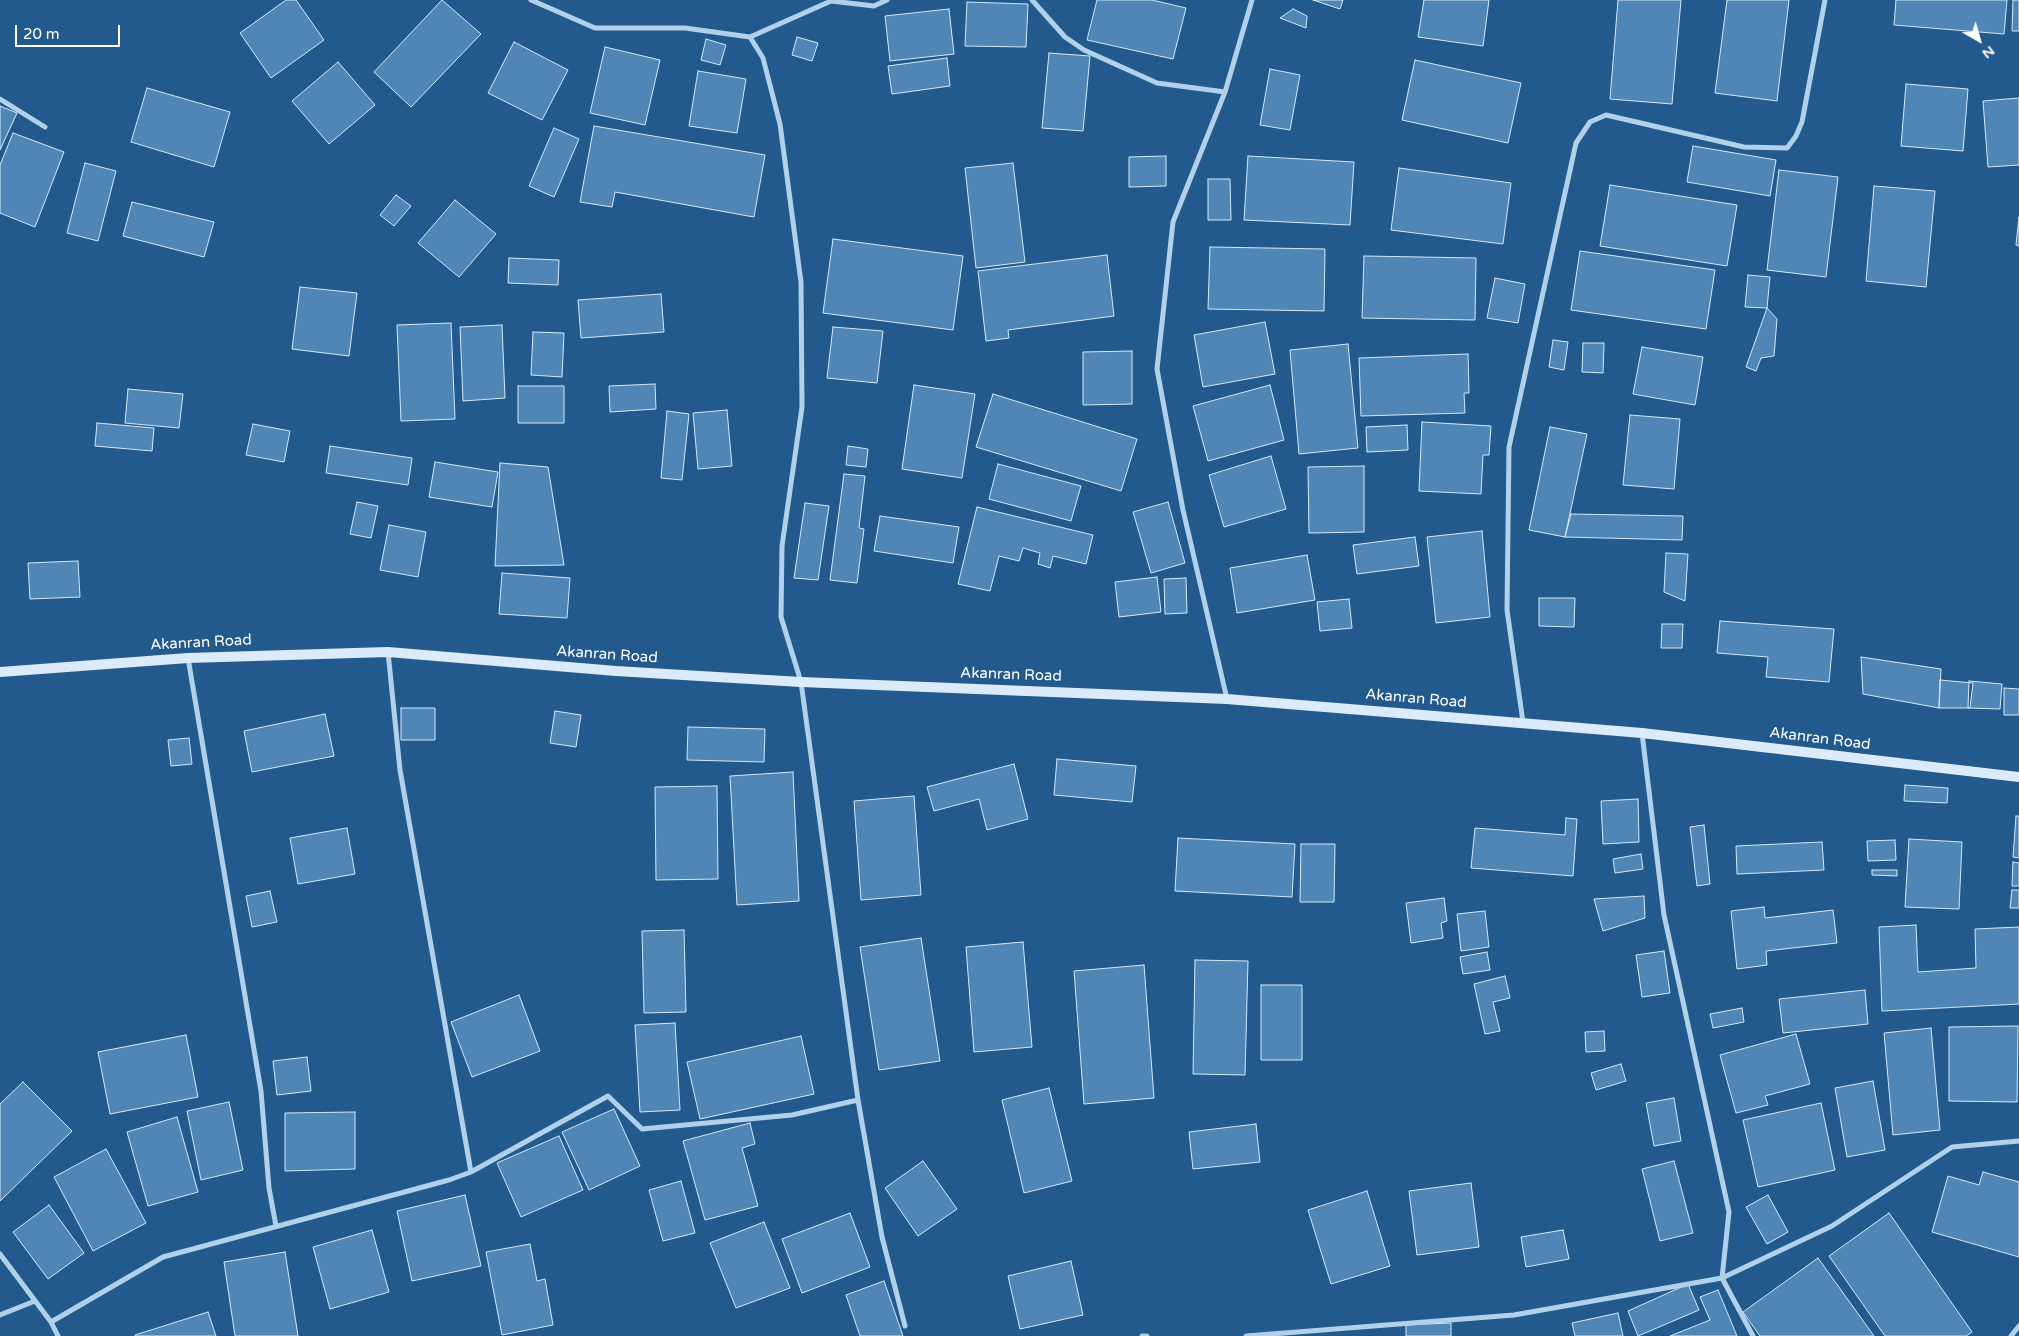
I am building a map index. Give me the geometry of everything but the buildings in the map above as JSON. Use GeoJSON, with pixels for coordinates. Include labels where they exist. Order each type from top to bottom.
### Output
{"type":"FeatureCollection","features":[{"type":"Feature","properties":{"kind":"main road","name":"Akanran Road"},"geometry":{"type":"LineString","coordinates":[[0,672],[188,658],[388,652],[616,672],[801,682],[1227,699],[1642,732],[2019,778]]}},
{"type":"Feature","properties":{"kind":"street"},"geometry":{"type":"LineString","coordinates":[[531,0],[595,28],[685,28],[750,37],[831,1],[874,6],[886,0]]}},
{"type":"Feature","properties":{"kind":"street"},"geometry":{"type":"LineString","coordinates":[[1032,0],[1065,37],[1084,50],[1156,84],[1225,92]]}},
{"type":"Feature","properties":{"kind":"street"},"geometry":{"type":"LineString","coordinates":[[1227,699],[1183,510],[1157,369],[1173,222],[1225,92],[1252,0]]}},
{"type":"Feature","properties":{"kind":"street"},"geometry":{"type":"LineString","coordinates":[[1524,722],[1507,610],[1509,447],[1576,143],[1590,122],[1606,115],[1744,147],[1787,148],[1796,136],[1802,122],[1825,0]]}},
{"type":"Feature","properties":{"kind":"street"},"geometry":{"type":"LineString","coordinates":[[750,37],[764,58],[780,124],[802,282],[802,407],[782,546],[781,617],[801,682],[858,1100],[882,1237],[905,1326]]}},
{"type":"Feature","properties":{"kind":"street"},"geometry":{"type":"LineString","coordinates":[[0,99],[46,128]]}},
{"type":"Feature","properties":{"kind":"street"},"geometry":{"type":"LineString","coordinates":[[388,652],[400,770],[471,1172]]}},
{"type":"Feature","properties":{"kind":"street"},"geometry":{"type":"LineString","coordinates":[[188,658],[261,1091],[269,1188],[276,1226]]}},
{"type":"Feature","properties":{"kind":"street"},"geometry":{"type":"LineString","coordinates":[[1642,732],[1664,915],[1729,1212],[1722,1278],[1753,1336]]}},
{"type":"Feature","properties":{"kind":"street"},"geometry":{"type":"LineString","coordinates":[[51,1322],[162,1257],[449,1180],[471,1172],[608,1096],[642,1129],[792,1114],[858,1100]]}},
{"type":"Feature","properties":{"kind":"street"},"geometry":{"type":"LineString","coordinates":[[1246,1336],[1514,1315],[1722,1278],[1832,1226],[1952,1147],[2019,1141]]}},
{"type":"Feature","properties":{"kind":"street"},"geometry":{"type":"LineString","coordinates":[[0,1254],[51,1322],[58,1336]]}},
{"type":"Feature","properties":{"kind":"street"},"geometry":{"type":"LineString","coordinates":[[0,1315],[35,1301]]}},
{"type":"Feature","properties":{"kind":"street"},"geometry":{"type":"LineString","coordinates":[[2011,1336],[2019,1326]]}},
{"type":"Feature","properties":{"kind":"street"},"geometry":{"type":"LineString","coordinates":[[1142,1336],[1147,1336]]}}]}
